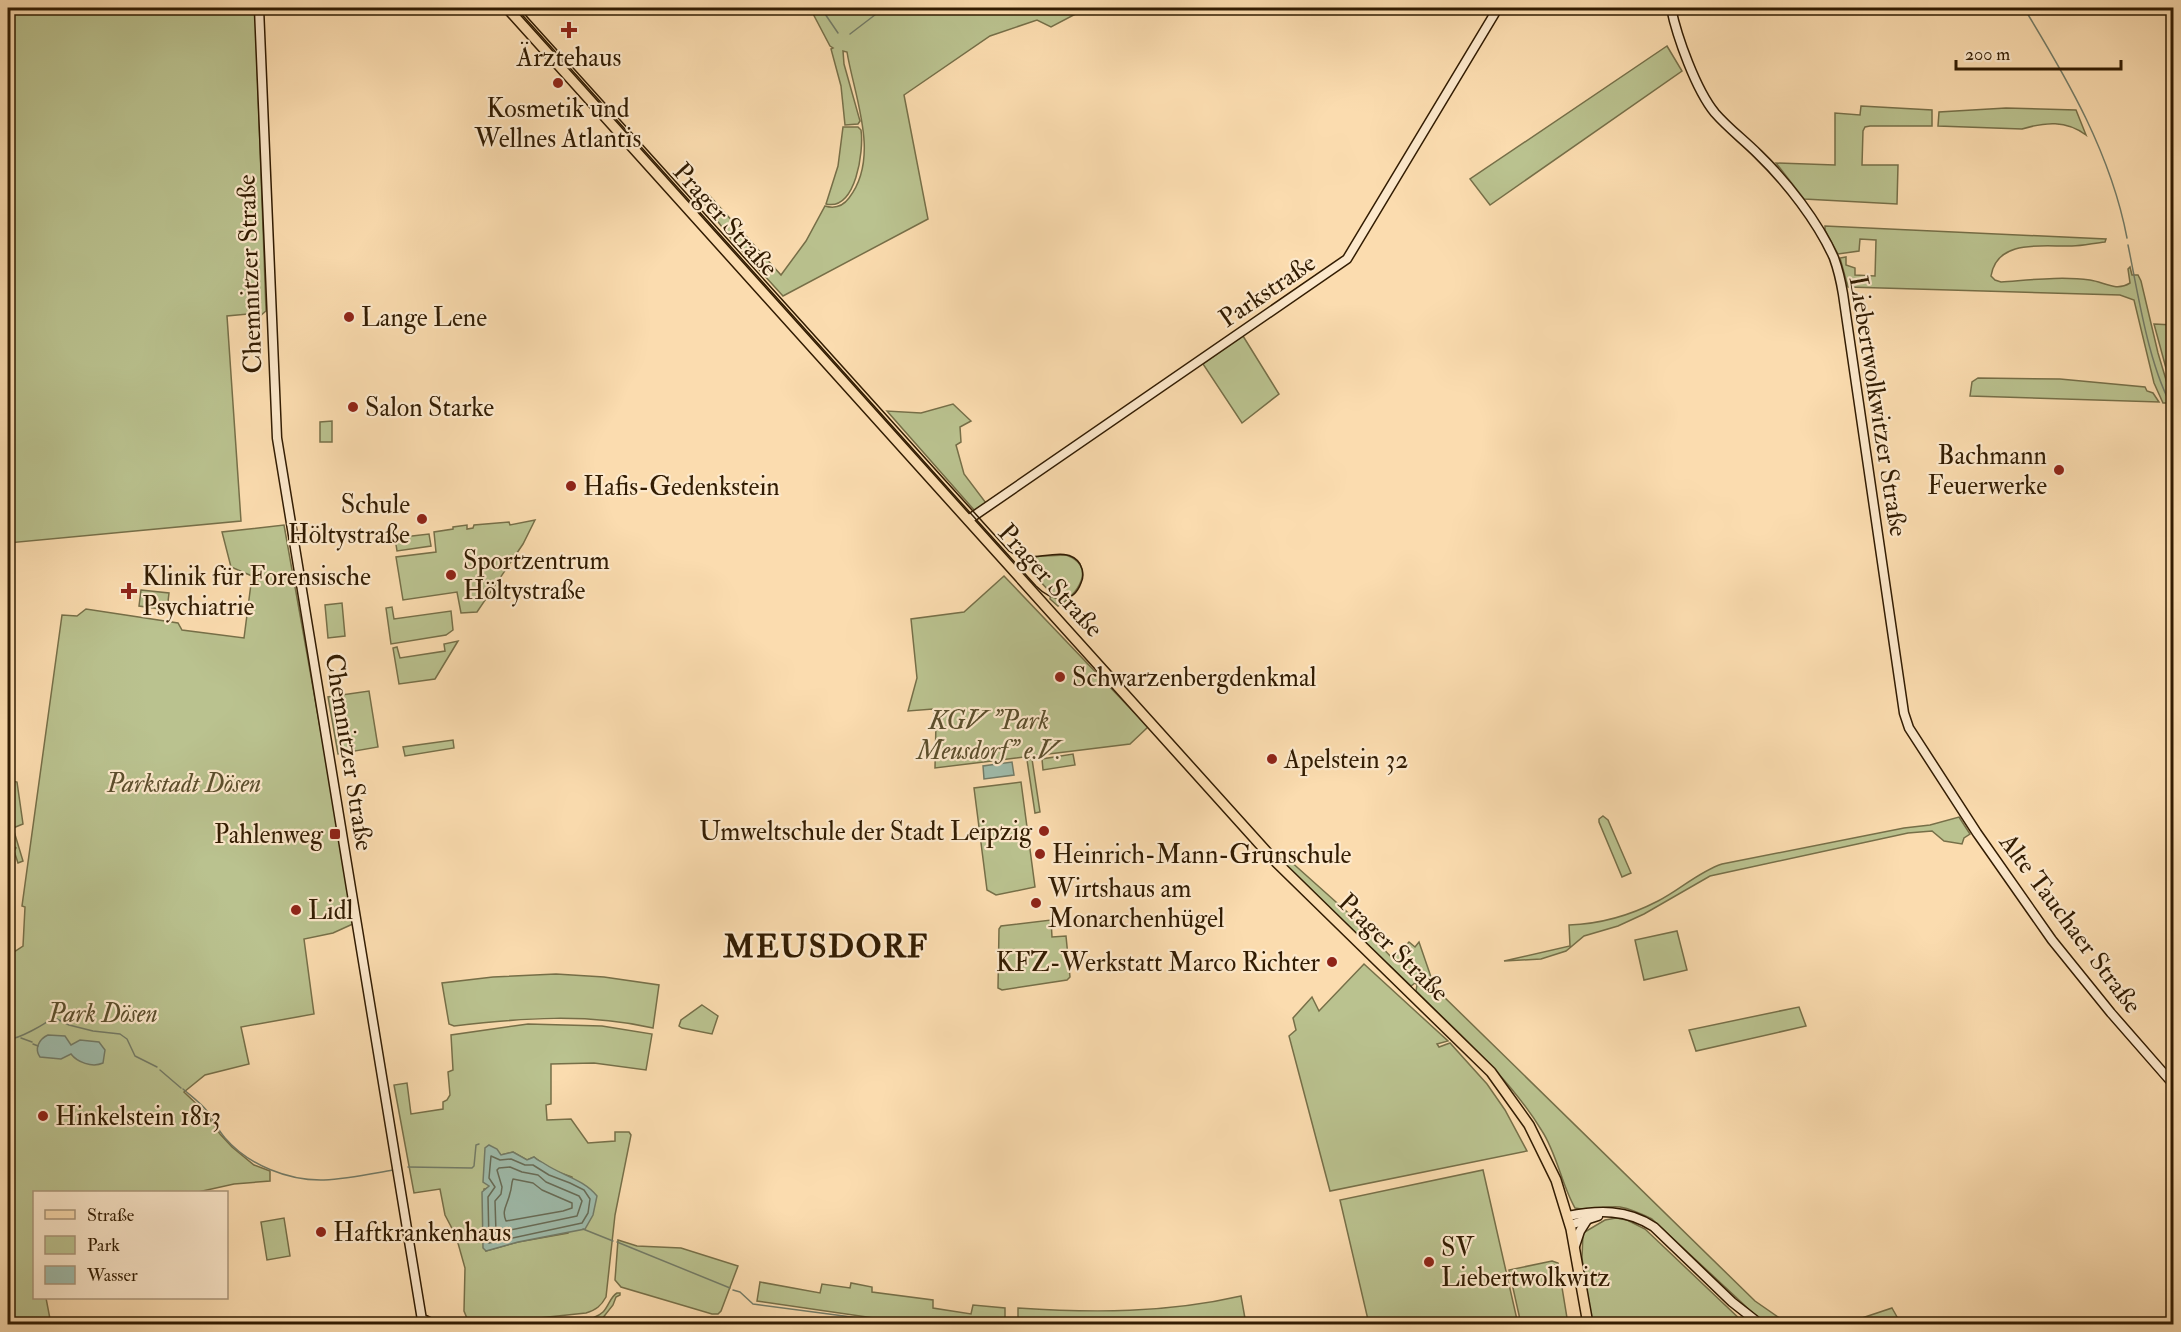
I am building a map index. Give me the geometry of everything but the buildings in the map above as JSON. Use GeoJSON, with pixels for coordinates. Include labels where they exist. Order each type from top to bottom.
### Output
{"type":"FeatureCollection","features":[{"type":"Feature","properties":{"kind":"main road","name":"Prager Straße"},"geometry":{"type":"LineString","coordinates":[[507,8],[1224,806],[1274,860],[1469,1048],[1505,1090],[1537,1139],[1556,1180],[1575,1246],[1588,1324]]}},
{"type":"Feature","properties":{"kind":"street","name":"Chemnitzer Straße"},"geometry":{"type":"LineString","coordinates":[[259,8],[277,438],[418,1322]]}},
{"type":"Feature","properties":{"kind":"street","name":"Parkstraße"},"geometry":{"type":"LineString","coordinates":[[968,520],[1347,259],[1497,8]]}},
{"type":"Feature","properties":{"kind":"street","name":"Liebertwolkwitzer Straße"},"geometry":{"type":"LineString","coordinates":[[1671,8],[1676,28],[1703,95],[1714,111],[1783,180],[1824,240],[1834,259],[1843,294],[1906,720],[1913,735],[1943,780]]}},
{"type":"Feature","properties":{"kind":"street","name":"Alte Tauchaer Straße"},"geometry":{"type":"LineString","coordinates":[[1943,780],[2052,940],[2111,1013],[2174,1085]]}},
{"type":"Feature","properties":{"kind":"street"},"geometry":{"type":"LineString","coordinates":[[1569,1221],[1587,1220],[1606,1213]]}},
{"type":"Feature","properties":{"kind":"street"},"geometry":{"type":"LineString","coordinates":[[1569,1221],[1606,1213],[1629,1214],[1654,1227],[1732,1302],[1760,1324]]}},
{"type":"Feature","properties":{"kind":"street"},"geometry":{"type":"LineString","coordinates":[[1575,1246],[1587,1220]]}},
{"type":"Feature","properties":{"kind":"street"},"geometry":{"type":"LineString","coordinates":[[418,1322],[433,1324]]}},
{"type":"Feature","properties":{"kind":"green space"},"geometry":{"type":"Polygon","coordinates":[[[8,8],[255,8],[266,311],[254,321],[248,314],[227,316],[241,521],[8,543],[8,8]]]}},
{"type":"Feature","properties":{"kind":"green space"},"geometry":{"type":"Polygon","coordinates":[[[810,8],[1087,8],[1051,27],[1037,20],[990,36],[904,95],[928,219],[783,296],[732,240],[699,197],[707,193],[781,275],[806,241],[825,206],[838,206],[849,198],[858,182],[863,164],[863,126],[847,52],[843,51],[844,64],[860,121],[858,124],[845,125],[841,86],[831,49],[833,48],[810,8]]]}},
{"type":"Feature","properties":{"kind":"green space"},"geometry":{"type":"Polygon","coordinates":[[[1667,46],[1682,71],[1490,205],[1470,179],[1667,46]]]}},
{"type":"Feature","properties":{"kind":"green space"},"geometry":{"type":"Polygon","coordinates":[[[1861,106],[1932,110],[1932,126],[1870,126],[1865,127],[1863,131],[1862,165],[1898,165],[1897,204],[1804,199],[1776,163],[1835,165],[1835,113],[1860,115],[1861,106]]]}},
{"type":"Feature","properties":{"kind":"green space"},"geometry":{"type":"Polygon","coordinates":[[[2006,108],[2076,110],[2086,135],[2071,127],[2055,124],[2022,129],[1938,126],[1939,112],[2006,108]]]}},
{"type":"Feature","properties":{"kind":"green space"},"geometry":{"type":"Polygon","coordinates":[[[843,127],[858,127],[861,130],[861,151],[856,178],[845,198],[836,204],[826,204],[838,166],[843,127]]]}},
{"type":"Feature","properties":{"kind":"green space"},"geometry":{"type":"Polygon","coordinates":[[[1825,226],[2106,239],[2105,242],[2080,246],[2036,246],[2012,250],[2002,255],[1995,264],[1991,276],[2001,282],[2068,278],[2120,287],[2130,283],[2128,269],[2130,267],[2132,275],[2138,275],[2141,281],[2158,353],[2173,403],[2163,403],[2154,383],[2134,300],[2120,295],[1848,287],[1840,258],[1846,257],[1846,265],[1855,268],[1855,275],[1875,276],[1876,240],[1860,239],[1859,251],[1838,254],[1825,226]]]}},
{"type":"Feature","properties":{"kind":"green space"},"geometry":{"type":"Polygon","coordinates":[[[2154,324],[2173,325],[2173,394],[2154,324]]]}},
{"type":"Feature","properties":{"kind":"green space"},"geometry":{"type":"Polygon","coordinates":[[[1243,336],[1279,394],[1242,423],[1203,364],[1243,336]]]}},
{"type":"Feature","properties":{"kind":"green space"},"geometry":{"type":"Polygon","coordinates":[[[1978,378],[2060,379],[2145,387],[2159,402],[1970,396],[1972,382],[1978,378]]]}},
{"type":"Feature","properties":{"kind":"green space"},"geometry":{"type":"Polygon","coordinates":[[[953,404],[971,421],[960,427],[961,442],[956,445],[964,474],[986,503],[975,511],[887,411],[921,413],[953,404]]]}},
{"type":"Feature","properties":{"kind":"green space"},"geometry":{"type":"Polygon","coordinates":[[[332,421],[332,442],[320,442],[320,422],[332,421]]]}},
{"type":"Feature","properties":{"kind":"green space","name":"Sportzentrum Höltystraße"},"geometry":{"type":"Polygon","coordinates":[[[535,520],[523,544],[477,612],[461,613],[457,592],[403,600],[396,557],[436,552],[434,532],[467,525],[467,529],[473,528],[474,525],[509,522],[510,525],[535,520]]]}},
{"type":"Feature","properties":{"kind":"green space","name":"Parkstadt Dösen"},"geometry":{"type":"Polygon","coordinates":[[[284,525],[355,923],[333,933],[304,939],[314,1014],[241,1027],[249,1064],[205,1075],[184,1092],[205,1112],[232,1147],[254,1165],[270,1171],[270,1181],[234,1184],[202,1191],[33,1191],[33,1299],[46,1299],[51,1324],[8,1324],[8,956],[23,946],[25,907],[22,906],[62,615],[77,616],[86,609],[178,623],[182,630],[244,638],[252,576],[231,567],[222,532],[284,525]]]}},
{"type":"Feature","properties":{"kind":"green space"},"geometry":{"type":"Polygon","coordinates":[[[429,534],[431,546],[397,551],[395,538],[429,534]]]}},
{"type":"Feature","properties":{"kind":"green space"},"geometry":{"type":"Polygon","coordinates":[[[1066,555],[1076,560],[1083,573],[1072,595],[1058,606],[1050,599],[1051,593],[1023,563],[1024,557],[1066,555]]]}},
{"type":"Feature","properties":{"kind":"green space","name":"KGV \"Park Meusdorf\" e.V."},"geometry":{"type":"Polygon","coordinates":[[[1004,576],[1148,727],[1130,744],[935,768],[936,722],[933,709],[908,711],[917,678],[911,619],[964,612],[1004,576]]]}},
{"type":"Feature","properties":{"kind":"green space"},"geometry":{"type":"Polygon","coordinates":[[[141,590],[169,593],[167,610],[139,606],[141,590]]]}},
{"type":"Feature","properties":{"kind":"green space"},"geometry":{"type":"Polygon","coordinates":[[[342,603],[345,636],[328,638],[325,605],[342,603]]]}},
{"type":"Feature","properties":{"kind":"green space"},"geometry":{"type":"Polygon","coordinates":[[[392,607],[394,619],[451,611],[453,630],[446,635],[391,644],[386,608],[392,607]]]}},
{"type":"Feature","properties":{"kind":"green space"},"geometry":{"type":"Polygon","coordinates":[[[458,641],[435,679],[399,684],[393,648],[397,647],[400,658],[445,651],[444,644],[458,641]]]}},
{"type":"Feature","properties":{"kind":"green space"},"geometry":{"type":"Polygon","coordinates":[[[369,691],[378,747],[338,754],[328,697],[369,691]]]}},
{"type":"Feature","properties":{"kind":"green space"},"geometry":{"type":"Polygon","coordinates":[[[453,740],[454,748],[405,756],[403,747],[453,740]]]}},
{"type":"Feature","properties":{"kind":"green space"},"geometry":{"type":"Polygon","coordinates":[[[1073,754],[1075,765],[1043,770],[1042,759],[1073,754]]]}},
{"type":"Feature","properties":{"kind":"green space"},"geometry":{"type":"Polygon","coordinates":[[[1032,759],[1040,812],[1035,813],[1027,760],[1032,759]]]}},
{"type":"Feature","properties":{"kind":"green space"},"geometry":{"type":"Polygon","coordinates":[[[8,780],[17,782],[23,824],[13,828],[23,861],[18,863],[14,851],[16,848],[8,841],[8,780]]]}},
{"type":"Feature","properties":{"kind":"green space"},"geometry":{"type":"Polygon","coordinates":[[[1021,782],[1035,887],[996,895],[987,890],[974,788],[1021,782]]]}},
{"type":"Feature","properties":{"kind":"green space"},"geometry":{"type":"Polygon","coordinates":[[[1603,816],[1608,820],[1631,873],[1622,877],[1599,822],[1603,816]]]}},
{"type":"Feature","properties":{"kind":"green space"},"geometry":{"type":"Polygon","coordinates":[[[1959,817],[1970,834],[1964,838],[1962,844],[1944,841],[1932,831],[1908,833],[1710,876],[1644,914],[1618,926],[1584,936],[1566,951],[1541,959],[1504,961],[1570,946],[1569,925],[1603,921],[1637,911],[1722,864],[1904,828],[1930,825],[1959,817]]]}},
{"type":"Feature","properties":{"kind":"green space"},"geometry":{"type":"Polygon","coordinates":[[[1279,851],[1355,919],[1393,959],[1409,942],[1415,947],[1419,942],[1438,991],[1755,1301],[1788,1324],[1768,1324],[1755,1315],[1652,1219],[1620,1207],[1575,1208],[1547,1140],[1515,1093],[1484,1058],[1416,991],[1415,983],[1411,986],[1278,859],[1276,856],[1279,851]]]}},
{"type":"Feature","properties":{"kind":"green space"},"geometry":{"type":"Polygon","coordinates":[[[1051,920],[1052,937],[1066,936],[1070,977],[1067,980],[1002,990],[998,988],[999,929],[1001,926],[1051,920]]]}},
{"type":"Feature","properties":{"kind":"green space"},"geometry":{"type":"Polygon","coordinates":[[[1677,931],[1687,970],[1644,980],[1635,940],[1677,931]]]}},
{"type":"Feature","properties":{"kind":"green space"},"geometry":{"type":"Polygon","coordinates":[[[1364,964],[1448,1041],[1437,1044],[1439,1047],[1450,1043],[1487,1084],[1505,1110],[1527,1151],[1330,1191],[1289,1036],[1296,1030],[1293,1018],[1312,997],[1319,1011],[1364,964]]]}},
{"type":"Feature","properties":{"kind":"green space"},"geometry":{"type":"Polygon","coordinates":[[[556,974],[604,977],[659,985],[653,1028],[604,1020],[554,1018],[454,1026],[449,1024],[442,983],[493,977],[556,974]]]}},
{"type":"Feature","properties":{"kind":"green space"},"geometry":{"type":"Polygon","coordinates":[[[702,1005],[718,1016],[712,1034],[679,1026],[681,1020],[702,1005]]]}},
{"type":"Feature","properties":{"kind":"green space"},"geometry":{"type":"Polygon","coordinates":[[[1799,1007],[1806,1026],[1696,1051],[1689,1030],[1799,1007]]]}},
{"type":"Feature","properties":{"kind":"green space"},"geometry":{"type":"Polygon","coordinates":[[[528,1024],[602,1026],[652,1034],[646,1070],[594,1063],[551,1064],[551,1104],[546,1105],[547,1120],[571,1119],[588,1143],[615,1141],[615,1132],[629,1132],[631,1135],[615,1215],[606,1297],[593,1310],[586,1313],[483,1324],[469,1323],[464,1311],[465,1268],[456,1236],[445,1215],[440,1189],[414,1193],[394,1085],[407,1083],[411,1114],[443,1109],[443,1102],[450,1095],[448,1072],[453,1070],[451,1035],[528,1024]],[[498,1152],[489,1188],[484,1189],[486,1251],[518,1242],[568,1233],[572,1177],[552,1170],[534,1157],[527,1160],[513,1152],[501,1155],[498,1152]]]}},
{"type":"Feature","properties":{"kind":"green space","name":"SV Liebertwolkwitz"},"geometry":{"type":"Polygon","coordinates":[[[1483,1170],[1518,1324],[1369,1324],[1340,1200],[1483,1170]]]}},
{"type":"Feature","properties":{"kind":"green space"},"geometry":{"type":"Polygon","coordinates":[[[284,1218],[290,1256],[267,1260],[261,1222],[284,1218]]]}},
{"type":"Feature","properties":{"kind":"green space"},"geometry":{"type":"Polygon","coordinates":[[[1616,1218],[1627,1220],[1645,1229],[1745,1324],[1592,1324],[1582,1258],[1583,1233],[1605,1220],[1616,1218]]]}},
{"type":"Feature","properties":{"kind":"green space"},"geometry":{"type":"Polygon","coordinates":[[[618,1240],[637,1246],[681,1248],[738,1266],[721,1311],[718,1314],[712,1314],[621,1287],[615,1280],[618,1240]]]}},
{"type":"Feature","properties":{"kind":"green space"},"geometry":{"type":"Polygon","coordinates":[[[1552,1261],[1558,1263],[1568,1324],[1521,1324],[1509,1270],[1552,1261]]]}},
{"type":"Feature","properties":{"kind":"green space"},"geometry":{"type":"Polygon","coordinates":[[[760,1282],[820,1293],[822,1284],[850,1288],[851,1283],[872,1287],[872,1292],[933,1300],[933,1308],[971,1314],[973,1305],[1005,1308],[1005,1324],[915,1324],[757,1301],[760,1282]]]}},
{"type":"Feature","properties":{"kind":"green space"},"geometry":{"type":"Polygon","coordinates":[[[617,1293],[620,1295],[616,1297],[613,1305],[598,1324],[541,1324],[574,1322],[598,1316],[617,1293]]]}},
{"type":"Feature","properties":{"kind":"green space"},"geometry":{"type":"Polygon","coordinates":[[[1241,1296],[1246,1324],[1018,1324],[1018,1308],[1074,1311],[1158,1309],[1241,1296]]]}},
{"type":"Feature","properties":{"kind":"green space"},"geometry":{"type":"Polygon","coordinates":[[[1892,1308],[1901,1324],[1844,1324],[1892,1308]]]}},
{"type":"Feature","properties":{"kind":"water"},"geometry":{"type":"Polygon","coordinates":[[[1012,762],[1014,775],[984,779],[983,766],[1012,762]]]}},
{"type":"Feature","properties":{"kind":"water"},"geometry":{"type":"Polygon","coordinates":[[[48,1035],[65,1036],[71,1045],[80,1040],[99,1042],[105,1050],[103,1063],[94,1065],[85,1063],[71,1054],[61,1059],[40,1057],[37,1051],[38,1044],[48,1035]]]}},
{"type":"Feature","properties":{"kind":"water"},"geometry":{"type":"Polygon","coordinates":[[[489,1145],[497,1149],[501,1155],[513,1152],[527,1160],[534,1157],[591,1190],[597,1196],[593,1215],[585,1229],[518,1242],[486,1251],[483,1248],[482,1192],[489,1186],[483,1182],[485,1148],[489,1145]]]}},
{"type":"Feature","properties":{"kind":"waterway"},"geometry":{"type":"LineString","coordinates":[[821,8],[838,33]]}},
{"type":"Feature","properties":{"kind":"waterway"},"geometry":{"type":"LineString","coordinates":[[850,34],[884,8]]}},
{"type":"Feature","properties":{"kind":"waterway"},"geometry":{"type":"LineString","coordinates":[[2024,8],[2072,90],[2099,147],[2120,207],[2127,238]]}},
{"type":"Feature","properties":{"kind":"waterway"},"geometry":{"type":"LineString","coordinates":[[2128,245],[2151,352],[2165,393],[2174,410]]}},
{"type":"Feature","properties":{"kind":"waterway"},"geometry":{"type":"LineString","coordinates":[[8,1039],[31,1031],[53,1017],[69,1025],[120,1034],[127,1039],[135,1056],[157,1067]]}},
{"type":"Feature","properties":{"kind":"waterway"},"geometry":{"type":"LineString","coordinates":[[21,1038],[32,1042]]}},
{"type":"Feature","properties":{"kind":"waterway"},"geometry":{"type":"LineString","coordinates":[[33,1044],[38,1046]]}},
{"type":"Feature","properties":{"kind":"waterway"},"geometry":{"type":"LineString","coordinates":[[160,1070],[181,1088]]}},
{"type":"Feature","properties":{"kind":"waterway"},"geometry":{"type":"LineString","coordinates":[[183,1089],[205,1108],[222,1135],[234,1148],[270,1170],[311,1180],[393,1170]]}},
{"type":"Feature","properties":{"kind":"waterway"},"geometry":{"type":"LineString","coordinates":[[408,1167],[472,1168],[476,1145],[479,1144]]}},
{"type":"Feature","properties":{"kind":"waterway"},"geometry":{"type":"LineString","coordinates":[[583,1229],[613,1241]]}},
{"type":"Feature","properties":{"kind":"waterway"},"geometry":{"type":"LineString","coordinates":[[617,1242],[730,1288]]}},
{"type":"Feature","properties":{"kind":"waterway"},"geometry":{"type":"LineString","coordinates":[[733,1290],[740,1292],[753,1304],[905,1324]]}},
{"type":"Feature","properties":{"kind":"tram line"},"geometry":{"type":"LineString","coordinates":[[516,8],[1036,586],[1054,598],[1072,596],[1077,591],[1083,576],[1081,566],[1075,558],[1061,554],[1022,557],[1009,551],[519,8]]}},
{"type":"Feature","properties":{"kind":"place","name":"Ärztehaus"},"geometry":{"type":"Point","coordinates":[569,30]}},
{"type":"Feature","properties":{"kind":"place","name":"Kosmetik und Wellnes Atlantis"},"geometry":{"type":"Point","coordinates":[558,83]}},
{"type":"Feature","properties":{"kind":"place","name":"Lange Lene"},"geometry":{"type":"Point","coordinates":[349,317]}},
{"type":"Feature","properties":{"kind":"place","name":"Salon Starke"},"geometry":{"type":"Point","coordinates":[353,407]}},
{"type":"Feature","properties":{"kind":"place","name":"Bachmann Feuerwerke"},"geometry":{"type":"Point","coordinates":[2059,470]}},
{"type":"Feature","properties":{"kind":"place","name":"Hafis-Gedenkstein"},"geometry":{"type":"Point","coordinates":[571,486]}},
{"type":"Feature","properties":{"kind":"place","name":"Schule Höltystraße"},"geometry":{"type":"Point","coordinates":[422,519]}},
{"type":"Feature","properties":{"kind":"place","name":"Sportzentrum Höltystraße"},"geometry":{"type":"Point","coordinates":[451,575]}},
{"type":"Feature","properties":{"kind":"place","name":"Klinik für Forensische Psychiatrie"},"geometry":{"type":"Point","coordinates":[129,591]}},
{"type":"Feature","properties":{"kind":"place","name":"Schwarzenbergdenkmal"},"geometry":{"type":"Point","coordinates":[1060,677]}},
{"type":"Feature","properties":{"kind":"place","name":"Apelstein 32"},"geometry":{"type":"Point","coordinates":[1272,759]}},
{"type":"Feature","properties":{"kind":"place","name":"Umweltschule der Stadt Leipzig"},"geometry":{"type":"Point","coordinates":[1044,831]}},
{"type":"Feature","properties":{"kind":"place","name":"Pahlenweg"},"geometry":{"type":"Point","coordinates":[335,834]}},
{"type":"Feature","properties":{"kind":"place","name":"Heinrich-Mann-Grunschule"},"geometry":{"type":"Point","coordinates":[1040,854]}},
{"type":"Feature","properties":{"kind":"place","name":"Wirtshaus am Monarchenhügel"},"geometry":{"type":"Point","coordinates":[1036,903]}},
{"type":"Feature","properties":{"kind":"place","name":"Lidl"},"geometry":{"type":"Point","coordinates":[296,910]}},
{"type":"Feature","properties":{"kind":"place","name":"KFZ-Werkstatt Marco Richter"},"geometry":{"type":"Point","coordinates":[1332,962]}},
{"type":"Feature","properties":{"kind":"place","name":"Hinkelstein 1813"},"geometry":{"type":"Point","coordinates":[43,1116]}},
{"type":"Feature","properties":{"kind":"place","name":"Haftkrankenhaus"},"geometry":{"type":"Point","coordinates":[321,1232]}},
{"type":"Feature","properties":{"kind":"place","name":"SV Liebertwolkwitz"},"geometry":{"type":"Point","coordinates":[1429,1262]}},
{"type":"Feature","properties":{"kind":"district","name":"MEUSDORF"},"geometry":{"type":"Point","coordinates":[826,946]}},
{"type":"Feature","properties":{"kind":"park label","name":"Park Dösen"},"geometry":{"type":"Point","coordinates":[103,1013]}}]}
